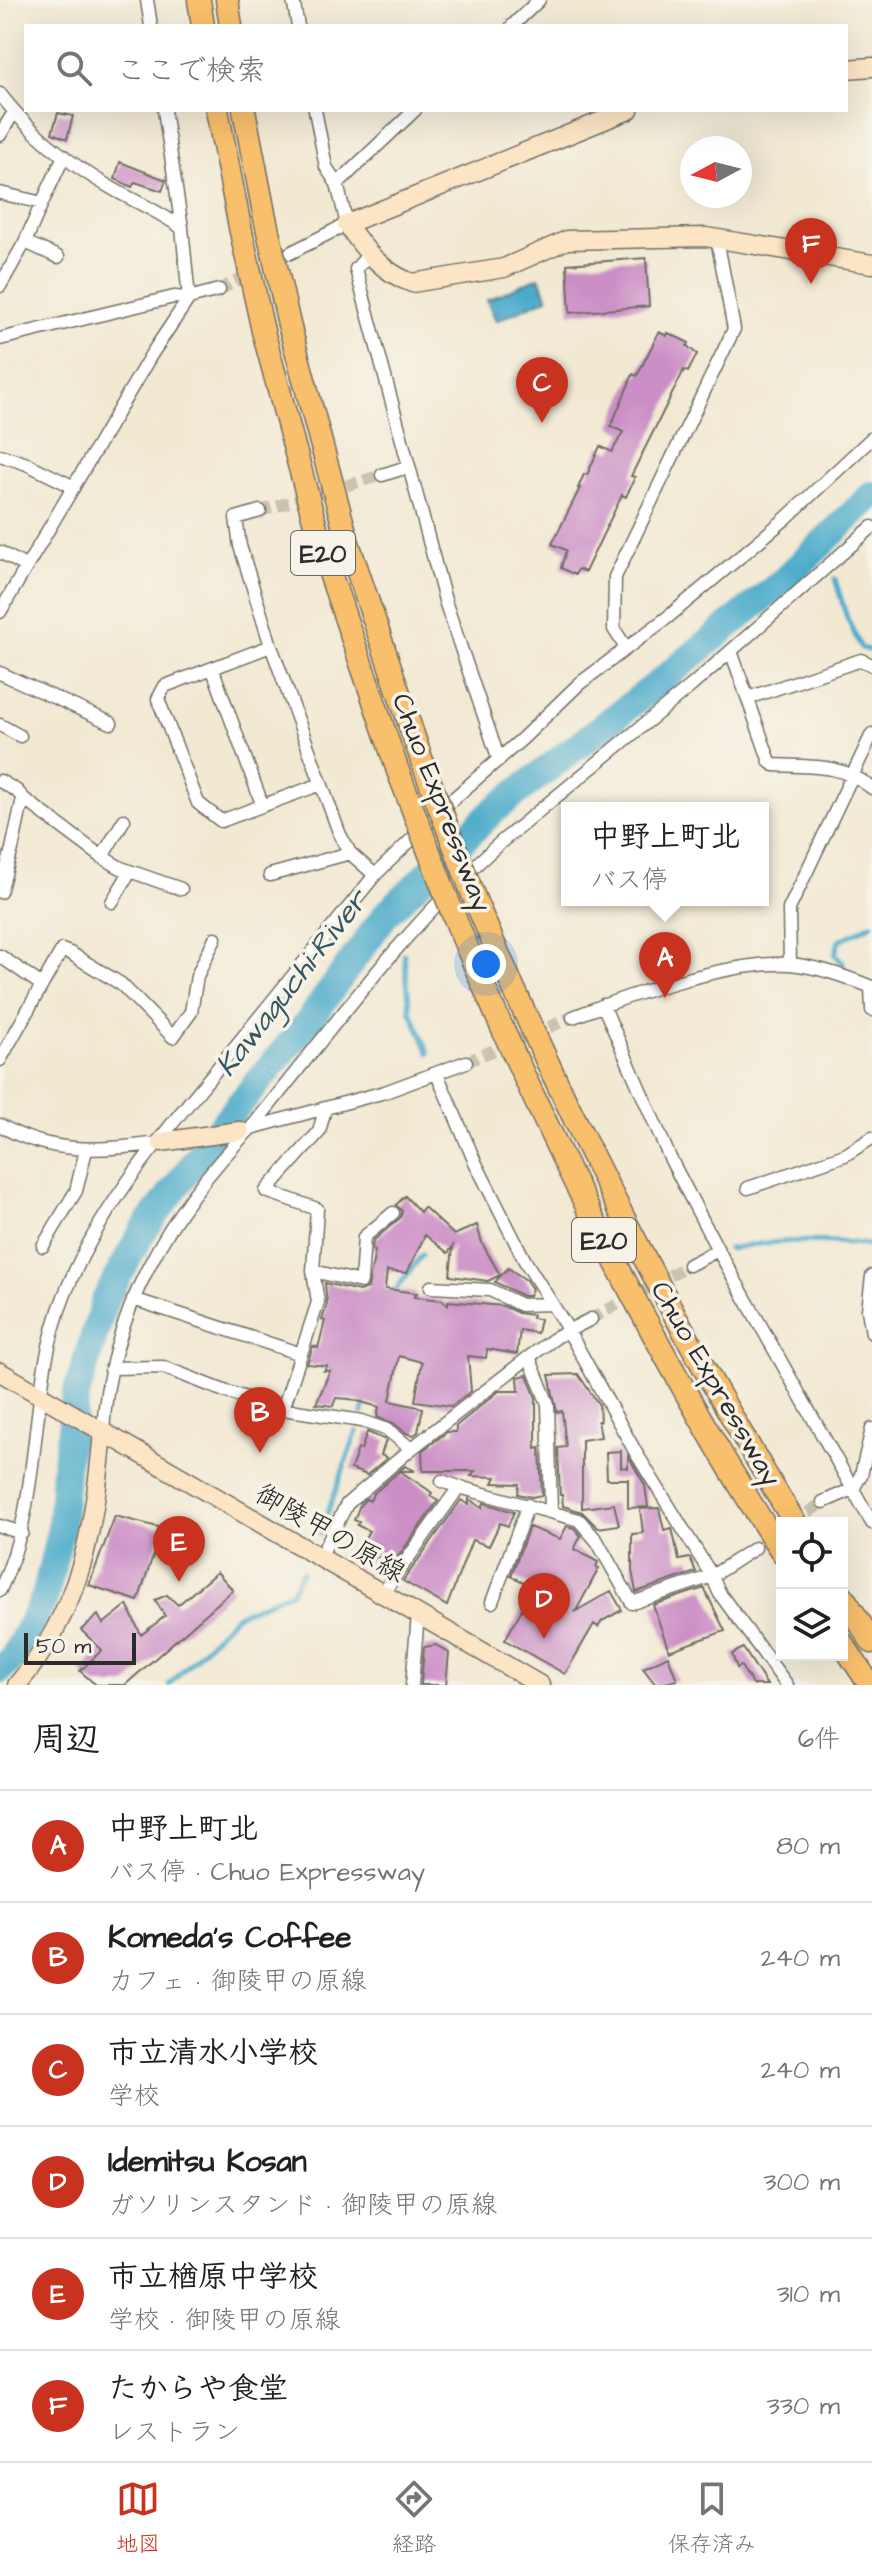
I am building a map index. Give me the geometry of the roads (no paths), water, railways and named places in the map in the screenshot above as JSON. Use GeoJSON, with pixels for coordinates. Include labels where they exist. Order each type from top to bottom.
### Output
{"type":"FeatureCollection","features":[{"type":"Feature","properties":{"kind":"highway"},"geometry":{"type":"LineString","coordinates":[[199,0],[203,24]]}},
{"type":"Feature","properties":{"kind":"highway"},"geometry":{"type":"LineString","coordinates":[[227,0],[231,24]]}},
{"type":"Feature","properties":{"kind":"highway","name":"Chuo Expressway"},"geometry":{"type":"LineString","coordinates":[[217,112],[263,331],[322,550],[398,771],[453,914],[538,1108],[623,1278],[725,1460],[776,1542]]}},
{"type":"Feature","properties":{"kind":"highway","name":"Chuo Expressway"},"geometry":{"type":"LineString","coordinates":[[244,112],[289,324],[348,543],[422,761],[475,900],[562,1097],[639,1251],[695,1356],[791,1517]]}},
{"type":"Feature","properties":{"kind":"highway"},"geometry":{"type":"LineString","coordinates":[[848,1604],[872,1642]]}},
{"type":"Feature","properties":{"kind":"highway"},"geometry":{"type":"LineString","coordinates":[[848,1652],[870,1685]]}},
{"type":"Feature","properties":{"kind":"street"},"geometry":{"type":"LineString","coordinates":[[147,0],[151,24]]}},
{"type":"Feature","properties":{"kind":"street"},"geometry":{"type":"LineString","coordinates":[[293,0],[298,24]]}},
{"type":"Feature","properties":{"kind":"street"},"geometry":{"type":"LineString","coordinates":[[514,24],[539,0]]}},
{"type":"Feature","properties":{"kind":"street"},"geometry":{"type":"LineString","coordinates":[[848,69],[872,67]]}},
{"type":"Feature","properties":{"kind":"street"},"geometry":{"type":"LineString","coordinates":[[0,94],[14,112],[64,156],[182,228]]}},
{"type":"Feature","properties":{"kind":"street"},"geometry":{"type":"LineString","coordinates":[[0,135],[14,112]]}},
{"type":"Feature","properties":{"kind":"street"},"geometry":{"type":"LineString","coordinates":[[0,612],[151,355],[189,298],[164,112]]}},
{"type":"Feature","properties":{"kind":"street"},"geometry":{"type":"LineString","coordinates":[[315,112],[326,167],[337,184],[347,224],[368,255],[398,278],[412,283],[504,268],[567,240],[677,236],[717,239],[872,264]]}},
{"type":"Feature","properties":{"kind":"street"},"geometry":{"type":"LineString","coordinates":[[337,184],[413,112]]}},
{"type":"Feature","properties":{"kind":"street"},"geometry":{"type":"LineString","coordinates":[[290,253],[347,224],[624,112]]}},
{"type":"Feature","properties":{"kind":"street"},"geometry":{"type":"LineString","coordinates":[[0,286],[25,242],[64,156]]}},
{"type":"Feature","properties":{"kind":"street"},"geometry":{"type":"LineString","coordinates":[[0,193],[42,203]]}},
{"type":"Feature","properties":{"kind":"street"},"geometry":{"type":"LineString","coordinates":[[626,648],[614,629],[615,577],[734,329],[717,239]]}},
{"type":"Feature","properties":{"kind":"street"},"geometry":{"type":"LineString","coordinates":[[25,242],[58,257]]}},
{"type":"Feature","properties":{"kind":"street"},"geometry":{"type":"LineString","coordinates":[[368,255],[356,269],[407,467],[446,604],[499,760]]}},
{"type":"Feature","properties":{"kind":"street"},"geometry":{"type":"LineString","coordinates":[[0,339],[174,297],[189,298],[219,290]]}},
{"type":"Feature","properties":{"kind":"street"},"geometry":{"type":"LineString","coordinates":[[0,1590],[22,1533],[51,1334],[83,1253],[111,1203],[375,875],[579,684],[784,520],[872,438]]}},
{"type":"Feature","properties":{"kind":"street"},"geometry":{"type":"LineString","coordinates":[[0,455],[27,464],[74,487]]}},
{"type":"Feature","properties":{"kind":"street"},"geometry":{"type":"LineString","coordinates":[[382,475],[407,467]]}},
{"type":"Feature","properties":{"kind":"street"},"geometry":{"type":"LineString","coordinates":[[260,511],[236,518],[240,546],[271,646],[335,823],[350,853],[375,875]]}},
{"type":"Feature","properties":{"kind":"street"},"geometry":{"type":"LineString","coordinates":[[17,1685],[56,1630],[80,1575],[88,1542],[98,1429],[112,1368],[133,1299],[175,1219],[226,1153],[401,944],[477,863],[731,651],[872,527]]}},
{"type":"Feature","properties":{"kind":"street"},"geometry":{"type":"LineString","coordinates":[[0,552],[27,567]]}},
{"type":"Feature","properties":{"kind":"street"},"geometry":{"type":"LineString","coordinates":[[271,646],[165,686],[158,699],[198,803],[221,821],[321,784]]}},
{"type":"Feature","properties":{"kind":"street"},"geometry":{"type":"LineString","coordinates":[[731,651],[770,762],[774,765],[825,768],[854,774],[872,788]]}},
{"type":"Feature","properties":{"kind":"street"},"geometry":{"type":"LineString","coordinates":[[748,698],[861,660],[872,665]]}},
{"type":"Feature","properties":{"kind":"street"},"geometry":{"type":"LineString","coordinates":[[213,670],[262,804]]}},
{"type":"Feature","properties":{"kind":"street"},"geometry":{"type":"LineString","coordinates":[[0,673],[111,723]]}},
{"type":"Feature","properties":{"kind":"street"},"geometry":{"type":"LineString","coordinates":[[0,725],[20,736]]}},
{"type":"Feature","properties":{"kind":"street"},"geometry":{"type":"LineString","coordinates":[[790,964],[789,909],[872,734]]}},
{"type":"Feature","properties":{"kind":"street"},"geometry":{"type":"LineString","coordinates":[[0,781],[102,857],[130,872],[151,876],[181,889]]}},
{"type":"Feature","properties":{"kind":"street"},"geometry":{"type":"LineString","coordinates":[[0,892],[23,798]]}},
{"type":"Feature","properties":{"kind":"street"},"geometry":{"type":"LineString","coordinates":[[102,857],[124,820]]}},
{"type":"Feature","properties":{"kind":"street"},"geometry":{"type":"LineString","coordinates":[[270,875],[350,853]]}},
{"type":"Feature","properties":{"kind":"street"},"geometry":{"type":"LineString","coordinates":[[112,902],[130,872]]}},
{"type":"Feature","properties":{"kind":"street"},"geometry":{"type":"LineString","coordinates":[[0,1060],[62,950],[121,984],[173,1037],[191,1012],[197,976],[215,938]]}},
{"type":"Feature","properties":{"kind":"street"},"geometry":{"type":"LineString","coordinates":[[0,956],[42,985]]}},
{"type":"Feature","properties":{"kind":"street"},"geometry":{"type":"LineString","coordinates":[[573,1017],[603,1005],[745,966],[790,964],[835,973],[871,987],[872,1010]]}},
{"type":"Feature","properties":{"kind":"street"},"geometry":{"type":"LineString","coordinates":[[603,1005],[670,1158],[718,1250],[872,1523]]}},
{"type":"Feature","properties":{"kind":"street"},"geometry":{"type":"LineString","coordinates":[[1,1129],[62,1148],[86,1150],[159,1143],[246,1130],[325,1109],[466,1062]]}},
{"type":"Feature","properties":{"kind":"street"},"geometry":{"type":"LineString","coordinates":[[437,1074],[475,1162],[525,1261],[720,1594],[787,1685]]}},
{"type":"Feature","properties":{"kind":"street"},"geometry":{"type":"LineString","coordinates":[[283,1409],[318,1302],[313,1271],[317,1209],[266,1191],[319,1132],[325,1109]]}},
{"type":"Feature","properties":{"kind":"street"},"geometry":{"type":"LineString","coordinates":[[748,1188],[845,1155],[872,1138]]}},
{"type":"Feature","properties":{"kind":"street"},"geometry":{"type":"LineString","coordinates":[[43,1246],[76,1191],[86,1150]]}},
{"type":"Feature","properties":{"kind":"street"},"geometry":{"type":"LineString","coordinates":[[313,1271],[361,1282],[364,1237],[393,1213]]}},
{"type":"Feature","properties":{"kind":"street"},"geometry":{"type":"LineString","coordinates":[[689,1265],[718,1250]]}},
{"type":"Feature","properties":{"kind":"street"},"geometry":{"type":"LineString","coordinates":[[872,1276],[868,1310],[872,1333]]}},
{"type":"Feature","properties":{"kind":"street"},"geometry":{"type":"LineString","coordinates":[[431,1287],[490,1290],[521,1305],[551,1304]]}},
{"type":"Feature","properties":{"kind":"street"},"geometry":{"type":"LineString","coordinates":[[133,1299],[301,1354]]}},
{"type":"Feature","properties":{"kind":"street"},"geometry":{"type":"LineString","coordinates":[[320,1557],[347,1504],[411,1449],[529,1357],[568,1330],[591,1319]]}},
{"type":"Feature","properties":{"kind":"street"},"geometry":{"type":"LineString","coordinates":[[529,1357],[548,1404],[551,1511]]}},
{"type":"Feature","properties":{"kind":"street"},"geometry":{"type":"LineString","coordinates":[[112,1368],[163,1367],[227,1392],[283,1409],[362,1421],[388,1430],[411,1449]]}},
{"type":"Feature","properties":{"kind":"street"},"geometry":{"type":"LineString","coordinates":[[0,1372],[43,1398]]}},
{"type":"Feature","properties":{"kind":"street","name":"御陵甲の原線"},"geometry":{"type":"LineString","coordinates":[[43,1398],[540,1685]]}},
{"type":"Feature","properties":{"kind":"street"},"geometry":{"type":"LineString","coordinates":[[823,1502],[853,1489],[861,1475],[872,1429]]}},
{"type":"Feature","properties":{"kind":"street"},"geometry":{"type":"LineString","coordinates":[[442,1481],[579,1520],[597,1541],[632,1603],[712,1576],[755,1548]]}},
{"type":"Feature","properties":{"kind":"street"},"geometry":{"type":"LineString","coordinates":[[383,1593],[459,1487]]}},
{"type":"Feature","properties":{"kind":"street"},"geometry":{"type":"LineString","coordinates":[[492,1602],[528,1505]]}},
{"type":"Feature","properties":{"kind":"street"},"geometry":{"type":"LineString","coordinates":[[0,1526],[22,1533]]}},
{"type":"Feature","properties":{"kind":"street"},"geometry":{"type":"LineString","coordinates":[[412,1685],[418,1615]]}},
{"type":"Feature","properties":{"kind":"water"},"geometry":{"type":"Polygon","coordinates":[[[539,277],[548,298],[496,321],[487,300],[539,277]]]}},
{"type":"Feature","properties":{"kind":"waterway","name":"Kawaguchi-River"},"geometry":{"type":"LineString","coordinates":[[0,1670],[14,1656],[45,1597],[61,1527],[65,1469],[76,1395],[105,1300],[141,1234],[221,1126],[308,1022],[386,914],[493,811],[655,686],[782,582],[872,495]]}},
{"type":"Feature","properties":{"kind":"waterway"},"geometry":{"type":"LineString","coordinates":[[835,579],[847,618],[861,648],[872,651]]}},
{"type":"Feature","properties":{"kind":"waterway"},"geometry":{"type":"LineString","coordinates":[[844,964],[835,955],[839,941],[872,924]]}},
{"type":"Feature","properties":{"kind":"waterway"},"geometry":{"type":"LineString","coordinates":[[404,954],[410,1010],[429,1053]]}},
{"type":"Feature","properties":{"kind":"waterway"},"geometry":{"type":"LineString","coordinates":[[729,1249],[800,1241],[872,1245]]}},
{"type":"Feature","properties":{"kind":"waterway"},"geometry":{"type":"LineString","coordinates":[[391,1296],[422,1255]]}},
{"type":"Feature","properties":{"kind":"waterway"},"geometry":{"type":"LineString","coordinates":[[363,1413],[366,1398]]}},
{"type":"Feature","properties":{"kind":"waterway"},"geometry":{"type":"LineString","coordinates":[[320,1534],[357,1431]]}},
{"type":"Feature","properties":{"kind":"waterway"},"geometry":{"type":"LineString","coordinates":[[169,1685],[236,1615],[291,1592],[302,1572]]}},
{"type":"Feature","properties":{"kind":"tunnel"},"geometry":{"type":"LineString","coordinates":[[219,290],[276,260]]}},
{"type":"Feature","properties":{"kind":"tunnel"},"geometry":{"type":"LineString","coordinates":[[260,511],[382,475]]}},
{"type":"Feature","properties":{"kind":"tunnel"},"geometry":{"type":"LineString","coordinates":[[466,1062],[573,1017]]}},
{"type":"Feature","properties":{"kind":"tunnel"},"geometry":{"type":"LineString","coordinates":[[591,1319],[689,1265]]}},
{"type":"Feature","properties":{"kind":"tunnel"},"geometry":{"type":"LineString","coordinates":[[802,1517],[823,1502]]}},
{"type":"Feature","properties":{"kind":"place","name":"たからや食堂"},"geometry":{"type":"Point","coordinates":[811,284]}},
{"type":"Feature","properties":{"kind":"place","name":"市立清水小学校"},"geometry":{"type":"Point","coordinates":[542,423]}},
{"type":"Feature","properties":{"kind":"place","name":"中野上町北"},"geometry":{"type":"Point","coordinates":[665,998]}},
{"type":"Feature","properties":{"kind":"place","name":"Komeda's Coffee"},"geometry":{"type":"Point","coordinates":[260,1453]}},
{"type":"Feature","properties":{"kind":"place","name":"市立楢原中学校"},"geometry":{"type":"Point","coordinates":[179,1582]}},
{"type":"Feature","properties":{"kind":"place","name":"Idemitsu Kosan"},"geometry":{"type":"Point","coordinates":[544,1639]}}]}
